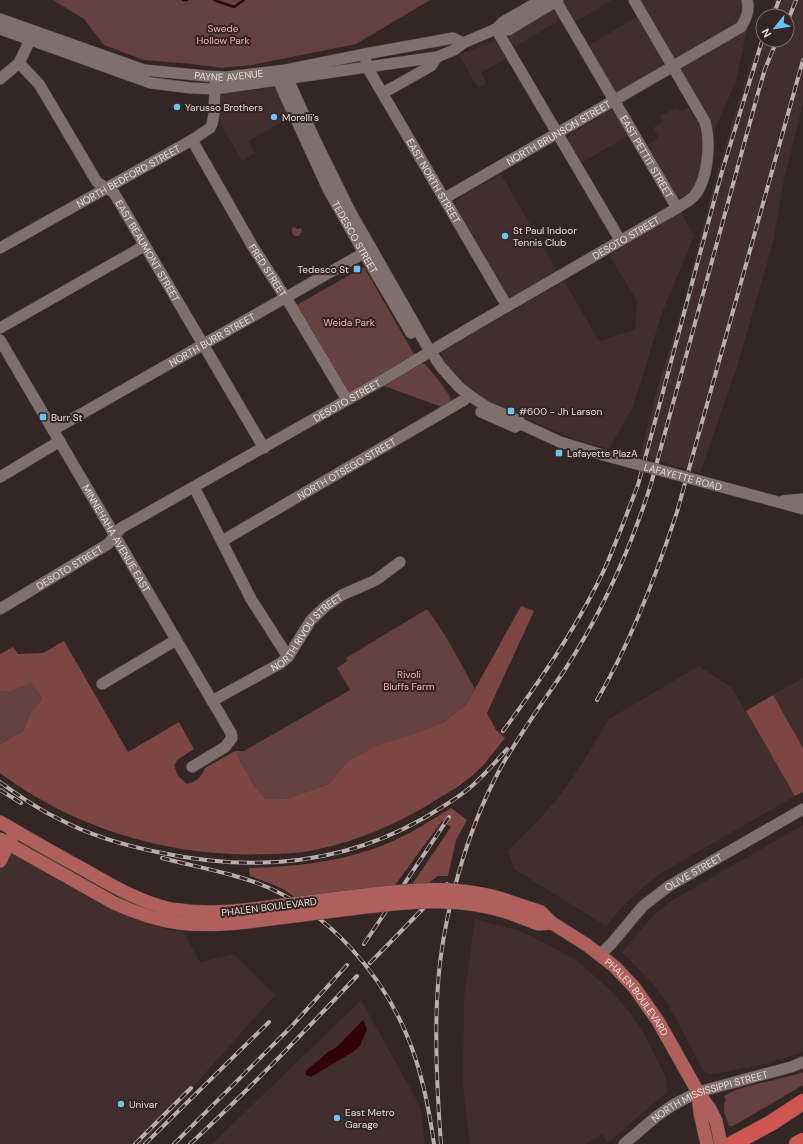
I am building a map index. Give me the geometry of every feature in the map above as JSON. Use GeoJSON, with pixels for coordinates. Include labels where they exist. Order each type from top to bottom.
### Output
{"type":"FeatureCollection","features":[{"type":"Feature","properties":{"kind":"highway"},"geometry":{"type":"LineString","coordinates":[[732,1144],[755,1132],[803,1102]]}},
{"type":"Feature","properties":{"kind":"highway"},"geometry":{"type":"LineString","coordinates":[[771,1122],[803,1112]]}},
{"type":"Feature","properties":{"kind":"highway"},"geometry":{"type":"LineString","coordinates":[[797,1144],[803,1141]]}},
{"type":"Feature","properties":{"kind":"main road","name":"PHALEN BOULEVARD"},"geometry":{"type":"LineString","coordinates":[[0,822],[125,893],[151,903],[171,909],[192,912],[246,916]]}},
{"type":"Feature","properties":{"kind":"main road"},"geometry":{"type":"LineString","coordinates":[[0,861],[4,841],[16,831]]}},
{"type":"Feature","properties":{"kind":"main road","name":"PHALEN BOULEVARD"},"geometry":{"type":"LineString","coordinates":[[4,841],[114,903],[166,922],[193,925],[221,925],[246,916],[390,892],[435,889],[453,890],[499,897],[513,909],[541,912],[552,923],[572,934],[600,955],[625,977],[643,999],[658,1021],[698,1092],[710,1109],[716,1121],[721,1144]]}},
{"type":"Feature","properties":{"kind":"main road"},"geometry":{"type":"LineString","coordinates":[[698,1092],[700,1113],[708,1144]]}},
{"type":"Feature","properties":{"kind":"street","name":"PAYNE AVENUE"},"geometry":{"type":"LineString","coordinates":[[0,29],[32,36],[144,70],[215,77],[282,75],[368,67],[437,56],[454,50],[463,42],[496,29],[503,22],[541,0]]}},
{"type":"Feature","properties":{"kind":"street"},"geometry":{"type":"LineString","coordinates":[[634,0],[672,66]]}},
{"type":"Feature","properties":{"kind":"street","name":"NORTH BRUNSON STREET"},"geometry":{"type":"LineString","coordinates":[[445,198],[741,27],[749,5],[747,0]]}},
{"type":"Feature","properties":{"kind":"street","name":"PAYNE AVENUE"},"geometry":{"type":"LineString","coordinates":[[496,29],[508,30],[557,1]]}},
{"type":"Feature","properties":{"kind":"street","name":"EAST PETTIT STREET"},"geometry":{"type":"LineString","coordinates":[[557,1],[677,208]]}},
{"type":"Feature","properties":{"kind":"street","name":"PAYNE AVENUE"},"geometry":{"type":"LineString","coordinates":[[0,19],[32,36],[151,83],[191,88],[215,89],[282,75],[365,54],[453,38],[463,42]]}},
{"type":"Feature","properties":{"kind":"street"},"geometry":{"type":"LineString","coordinates":[[496,29],[620,240]]}},
{"type":"Feature","properties":{"kind":"street"},"geometry":{"type":"LineString","coordinates":[[0,79],[19,63],[32,36]]}},
{"type":"Feature","properties":{"kind":"street","name":"EAST NORTH STREET"},"geometry":{"type":"LineString","coordinates":[[365,54],[368,67],[507,306]]}},
{"type":"Feature","properties":{"kind":"street","name":"PAYNE AVENUE"},"geometry":{"type":"LineString","coordinates":[[383,93],[430,66],[437,56]]}},
{"type":"Feature","properties":{"kind":"street","name":"EAST BEAUMONT STREET"},"geometry":{"type":"LineString","coordinates":[[19,63],[39,84],[97,182],[114,193],[264,448]]}},
{"type":"Feature","properties":{"kind":"street","name":"DESOTO STREET"},"geometry":{"type":"LineString","coordinates":[[0,609],[108,544],[121,528],[428,354],[689,200],[695,195],[704,175],[706,164],[707,129],[705,122],[672,66]]}},
{"type":"Feature","properties":{"kind":"street","name":"TEDESCO STREET"},"geometry":{"type":"LineString","coordinates":[[282,75],[315,140],[367,251],[428,354],[436,373],[456,389]]}},
{"type":"Feature","properties":{"kind":"street","name":"NORTH BEDFORD STREET"},"geometry":{"type":"LineString","coordinates":[[0,248],[192,140],[210,128],[214,114],[215,77]]}},
{"type":"Feature","properties":{"kind":"street","name":"FRED STREET"},"geometry":{"type":"LineString","coordinates":[[192,140],[233,212],[347,400]]}},
{"type":"Feature","properties":{"kind":"street"},"geometry":{"type":"LineString","coordinates":[[0,328],[144,246]]}},
{"type":"Feature","properties":{"kind":"street","name":"NORTH BURR STREET"},"geometry":{"type":"LineString","coordinates":[[53,430],[367,251]]}},
{"type":"Feature","properties":{"kind":"street","name":"MINNEHAHA AVENUE EAST"},"geometry":{"type":"LineString","coordinates":[[1,343],[228,728],[232,738],[225,747],[192,767]]}},
{"type":"Feature","properties":{"kind":"street","name":"LAFAYETTE ROAD"},"geometry":{"type":"LineString","coordinates":[[456,389],[466,398],[518,420],[521,424],[560,442],[803,509]]}},
{"type":"Feature","properties":{"kind":"street","name":"NORTH OTSEGO STREET"},"geometry":{"type":"LineString","coordinates":[[222,541],[466,398]]}},
{"type":"Feature","properties":{"kind":"street"},"geometry":{"type":"LineString","coordinates":[[0,477],[60,441]]}},
{"type":"Feature","properties":{"kind":"street"},"geometry":{"type":"LineString","coordinates":[[194,487],[254,605],[288,657]]}},
{"type":"Feature","properties":{"kind":"street","name":"LAFAYETTE ROAD"},"geometry":{"type":"LineString","coordinates":[[778,502],[803,499]]}},
{"type":"Feature","properties":{"kind":"street","name":"NORTH RIVOLI STREET"},"geometry":{"type":"LineString","coordinates":[[212,701],[281,663],[288,657],[304,629],[318,612],[342,595],[376,580],[400,562]]}},
{"type":"Feature","properties":{"kind":"street"},"geometry":{"type":"LineString","coordinates":[[102,684],[176,640]]}},
{"type":"Feature","properties":{"kind":"street","name":"OLIVE STREET"},"geometry":{"type":"LineString","coordinates":[[600,955],[643,906],[669,886],[803,809]]}},
{"type":"Feature","properties":{"kind":"street","name":"NORTH MISSISSIPPI STREET"},"geometry":{"type":"LineString","coordinates":[[624,1144],[657,1116],[673,1105],[698,1092],[791,1067],[803,1062]]}},
{"type":"Feature","properties":{"kind":"shaded area"},"geometry":{"type":"Polygon","coordinates":[[[566,0],[612,0],[572,24],[560,4],[566,0]]]}},
{"type":"Feature","properties":{"kind":"shaded area"},"geometry":{"type":"Polygon","coordinates":[[[640,0],[740,0],[743,5],[743,14],[739,21],[679,57],[672,56],[640,0]]]}},
{"type":"Feature","properties":{"kind":"shaded area"},"geometry":{"type":"Polygon","coordinates":[[[775,0],[803,0],[803,104],[784,179],[773,243],[737,367],[700,473],[640,456],[658,385],[688,290],[692,268],[718,170],[747,74],[756,48],[795,48],[795,8],[772,8],[775,0]]]}},
{"type":"Feature","properties":{"kind":"shaded area"},"geometry":{"type":"Polygon","coordinates":[[[555,7],[563,18],[514,47],[509,39],[511,32],[555,7]]]}},
{"type":"Feature","properties":{"kind":"shaded area"},"geometry":{"type":"Polygon","coordinates":[[[637,17],[663,61],[662,66],[617,94],[613,94],[586,47],[637,17]]]}},
{"type":"Feature","properties":{"kind":"shaded area"},"geometry":{"type":"Polygon","coordinates":[[[747,29],[736,81],[714,132],[682,74],[683,67],[747,29]]]}},
{"type":"Feature","properties":{"kind":"shaded area"},"geometry":{"type":"Polygon","coordinates":[[[493,41],[498,43],[507,58],[481,73],[487,83],[478,88],[459,55],[493,41]]]}},
{"type":"Feature","properties":{"kind":"shaded area"},"geometry":{"type":"Polygon","coordinates":[[[273,85],[277,87],[292,116],[249,141],[255,153],[242,161],[219,121],[221,96],[223,92],[264,89],[267,86],[273,85]]]}},
{"type":"Feature","properties":{"kind":"shaded area"},"geometry":{"type":"Polygon","coordinates":[[[689,107],[704,133],[702,171],[696,189],[675,202],[643,147],[659,138],[653,128],[663,122],[660,116],[676,108],[683,111],[689,107]]]}},
{"type":"Feature","properties":{"kind":"shaded area"},"geometry":{"type":"Polygon","coordinates":[[[614,108],[631,134],[581,163],[568,140],[570,134],[614,108]]]}},
{"type":"Feature","properties":{"kind":"shaded area","name":"St Paul Indoor Tennis Club"},"geometry":{"type":"Polygon","coordinates":[[[501,174],[557,271],[512,297],[509,297],[455,206],[457,199],[501,174]]]}},
{"type":"Feature","properties":{"kind":"shaded area"},"geometry":{"type":"Polygon","coordinates":[[[681,212],[694,236],[662,313],[633,407],[609,449],[572,438],[489,403],[471,391],[455,377],[441,359],[442,351],[564,281],[599,341],[635,330],[637,301],[609,255],[681,212]]]}},
{"type":"Feature","properties":{"kind":"shaded area"},"geometry":{"type":"Polygon","coordinates":[[[521,606],[534,611],[487,713],[496,730],[505,738],[482,767],[457,787],[402,819],[375,832],[347,842],[307,851],[274,854],[232,854],[197,851],[161,845],[93,825],[29,793],[0,773],[0,745],[23,731],[30,714],[42,699],[32,682],[11,691],[0,691],[0,654],[13,647],[18,654],[43,653],[64,641],[128,752],[179,722],[194,749],[177,760],[174,766],[179,777],[187,784],[198,779],[205,768],[235,751],[254,786],[266,799],[286,799],[329,784],[346,763],[378,745],[412,735],[444,722],[466,705],[521,606]]]}},
{"type":"Feature","properties":{"kind":"shaded area"},"geometry":{"type":"Polygon","coordinates":[[[699,666],[732,688],[795,796],[661,873],[626,903],[606,926],[514,869],[508,851],[558,798],[578,770],[609,719],[699,666]]]}},
{"type":"Feature","properties":{"kind":"shaded area"},"geometry":{"type":"Polygon","coordinates":[[[803,678],[803,748],[773,695],[803,678]]]}},
{"type":"Feature","properties":{"kind":"shaded area"},"geometry":{"type":"Polygon","coordinates":[[[773,695],[803,748],[803,792],[795,796],[746,711],[773,695]]]}},
{"type":"Feature","properties":{"kind":"shaded area"},"geometry":{"type":"Polygon","coordinates":[[[451,808],[467,820],[456,840],[448,876],[438,876],[426,885],[414,887],[413,883],[451,827],[442,821],[393,888],[298,900],[293,895],[281,888],[250,876],[249,868],[310,864],[370,850],[401,837],[451,808]]]}},
{"type":"Feature","properties":{"kind":"shaded area"},"geometry":{"type":"Polygon","coordinates":[[[803,825],[803,1052],[748,1068],[709,1074],[703,1070],[679,1024],[656,987],[622,952],[655,914],[671,901],[803,825]]]}},
{"type":"Feature","properties":{"kind":"shaded area"},"geometry":{"type":"Polygon","coordinates":[[[0,847],[105,905],[169,930],[183,931],[200,962],[234,954],[275,995],[142,1144],[0,1144],[0,847]]]}},
{"type":"Feature","properties":{"kind":"shaded area"},"geometry":{"type":"Polygon","coordinates":[[[475,919],[520,931],[579,962],[613,993],[628,1010],[642,1030],[666,1078],[667,1092],[608,1143],[602,1134],[585,1144],[470,1144],[463,1086],[464,998],[475,919]]]}},
{"type":"Feature","properties":{"kind":"shaded area"},"geometry":{"type":"Polygon","coordinates":[[[361,1000],[420,1106],[425,1144],[212,1144],[361,1000]]]}},
{"type":"Feature","properties":{"kind":"shaded area"},"geometry":{"type":"Polygon","coordinates":[[[363,1020],[367,1029],[360,1046],[353,1052],[311,1077],[306,1075],[306,1071],[308,1069],[328,1052],[337,1047],[363,1020]]]}},
{"type":"Feature","properties":{"kind":"green space","name":"Swede Hollow Park"},"geometry":{"type":"Polygon","coordinates":[[[53,0],[430,0],[356,44],[252,65],[221,68],[144,60],[104,45],[84,19],[53,0]]]}},
{"type":"Feature","properties":{"kind":"green space"},"geometry":{"type":"Polygon","coordinates":[[[294,227],[297,229],[301,228],[302,231],[299,236],[294,236],[292,233],[292,228],[294,227]]]}},
{"type":"Feature","properties":{"kind":"green space","name":"Weida Park"},"geometry":{"type":"Polygon","coordinates":[[[364,267],[415,356],[349,393],[293,307],[364,267]]]}},
{"type":"Feature","properties":{"kind":"green space"},"geometry":{"type":"Polygon","coordinates":[[[419,364],[425,364],[450,398],[450,404],[445,408],[381,385],[419,364]]]}},
{"type":"Feature","properties":{"kind":"green space","name":"Rivoli Bluffs Farm"},"geometry":{"type":"Polygon","coordinates":[[[427,609],[445,635],[475,689],[466,705],[444,722],[346,763],[329,784],[286,799],[266,799],[254,786],[235,751],[244,751],[350,690],[337,668],[347,661],[346,658],[427,609]]]}},
{"type":"Feature","properties":{"kind":"green space"},"geometry":{"type":"Polygon","coordinates":[[[32,681],[42,699],[30,714],[23,731],[0,745],[0,691],[11,691],[32,681]]]}},
{"type":"Feature","properties":{"kind":"green space"},"geometry":{"type":"Polygon","coordinates":[[[803,1072],[803,1085],[733,1126],[729,1126],[724,1110],[726,1100],[724,1096],[743,1088],[803,1072]]]}},
{"type":"Feature","properties":{"kind":"waterway"},"geometry":{"type":"LineString","coordinates":[[214,0],[234,7],[244,0]]}},
{"type":"Feature","properties":{"kind":"railway"},"geometry":{"type":"LineString","coordinates":[[776,8],[779,0]]}},
{"type":"Feature","properties":{"kind":"railway"},"geometry":{"type":"LineString","coordinates":[[793,8],[796,0]]}},
{"type":"Feature","properties":{"kind":"railway"},"geometry":{"type":"LineString","coordinates":[[503,731],[545,672],[583,611],[605,568],[638,485],[721,175],[760,48]]}},
{"type":"Feature","properties":{"kind":"railway"},"geometry":{"type":"LineString","coordinates":[[441,1144],[436,1064],[438,984],[445,930],[458,874],[477,819],[500,769],[591,627],[614,580],[634,533],[651,484],[758,93],[765,69],[774,48]]}},
{"type":"Feature","properties":{"kind":"railway"},"geometry":{"type":"LineString","coordinates":[[597,700],[632,632],[677,512],[803,60]]}},
{"type":"Feature","properties":{"kind":"railway"},"geometry":{"type":"LineString","coordinates":[[0,782],[51,815],[71,825],[109,840],[162,853],[196,859],[263,863],[329,855],[361,846],[393,834],[424,818],[461,795],[472,786],[507,749]]}},
{"type":"Feature","properties":{"kind":"railway"},"geometry":{"type":"LineString","coordinates":[[0,790],[21,803]]}},
{"type":"Feature","properties":{"kind":"railway"},"geometry":{"type":"LineString","coordinates":[[364,944],[449,817]]}},
{"type":"Feature","properties":{"kind":"railway"},"geometry":{"type":"LineString","coordinates":[[162,858],[228,874],[267,887],[312,913],[333,930],[352,949],[369,969],[384,991],[408,1038],[424,1090],[434,1144]]}},
{"type":"Feature","properties":{"kind":"railway"},"geometry":{"type":"LineString","coordinates":[[370,963],[447,884]]}},
{"type":"Feature","properties":{"kind":"railway"},"geometry":{"type":"LineString","coordinates":[[174,1144],[290,1028],[347,965]]}},
{"type":"Feature","properties":{"kind":"railway"},"geometry":{"type":"LineString","coordinates":[[190,1144],[255,1082],[357,976]]}},
{"type":"Feature","properties":{"kind":"railway"},"geometry":{"type":"LineString","coordinates":[[145,1144],[269,1022]]}},
{"type":"Feature","properties":{"kind":"railway"},"geometry":{"type":"LineString","coordinates":[[135,1144],[191,1088]]}},
{"type":"Feature","properties":{"kind":"place","name":"Yarusso Brothers"},"geometry":{"type":"Point","coordinates":[177,107]}},
{"type":"Feature","properties":{"kind":"place","name":"Morelli's"},"geometry":{"type":"Point","coordinates":[274,117]}},
{"type":"Feature","properties":{"kind":"place","name":"St Paul Indoor Tennis Club"},"geometry":{"type":"Point","coordinates":[505,236]}},
{"type":"Feature","properties":{"kind":"place","name":"Tedesco St"},"geometry":{"type":"Point","coordinates":[357,269]}},
{"type":"Feature","properties":{"kind":"place","name":"#600 - Jh Larson"},"geometry":{"type":"Point","coordinates":[511,411]}},
{"type":"Feature","properties":{"kind":"place","name":"Burr St"},"geometry":{"type":"Point","coordinates":[43,417]}},
{"type":"Feature","properties":{"kind":"place","name":"Lafayette PlazA"},"geometry":{"type":"Point","coordinates":[559,453]}},
{"type":"Feature","properties":{"kind":"place","name":"Univar"},"geometry":{"type":"Point","coordinates":[121,1104]}},
{"type":"Feature","properties":{"kind":"place","name":"East Metro Garage"},"geometry":{"type":"Point","coordinates":[337,1118]}}]}
